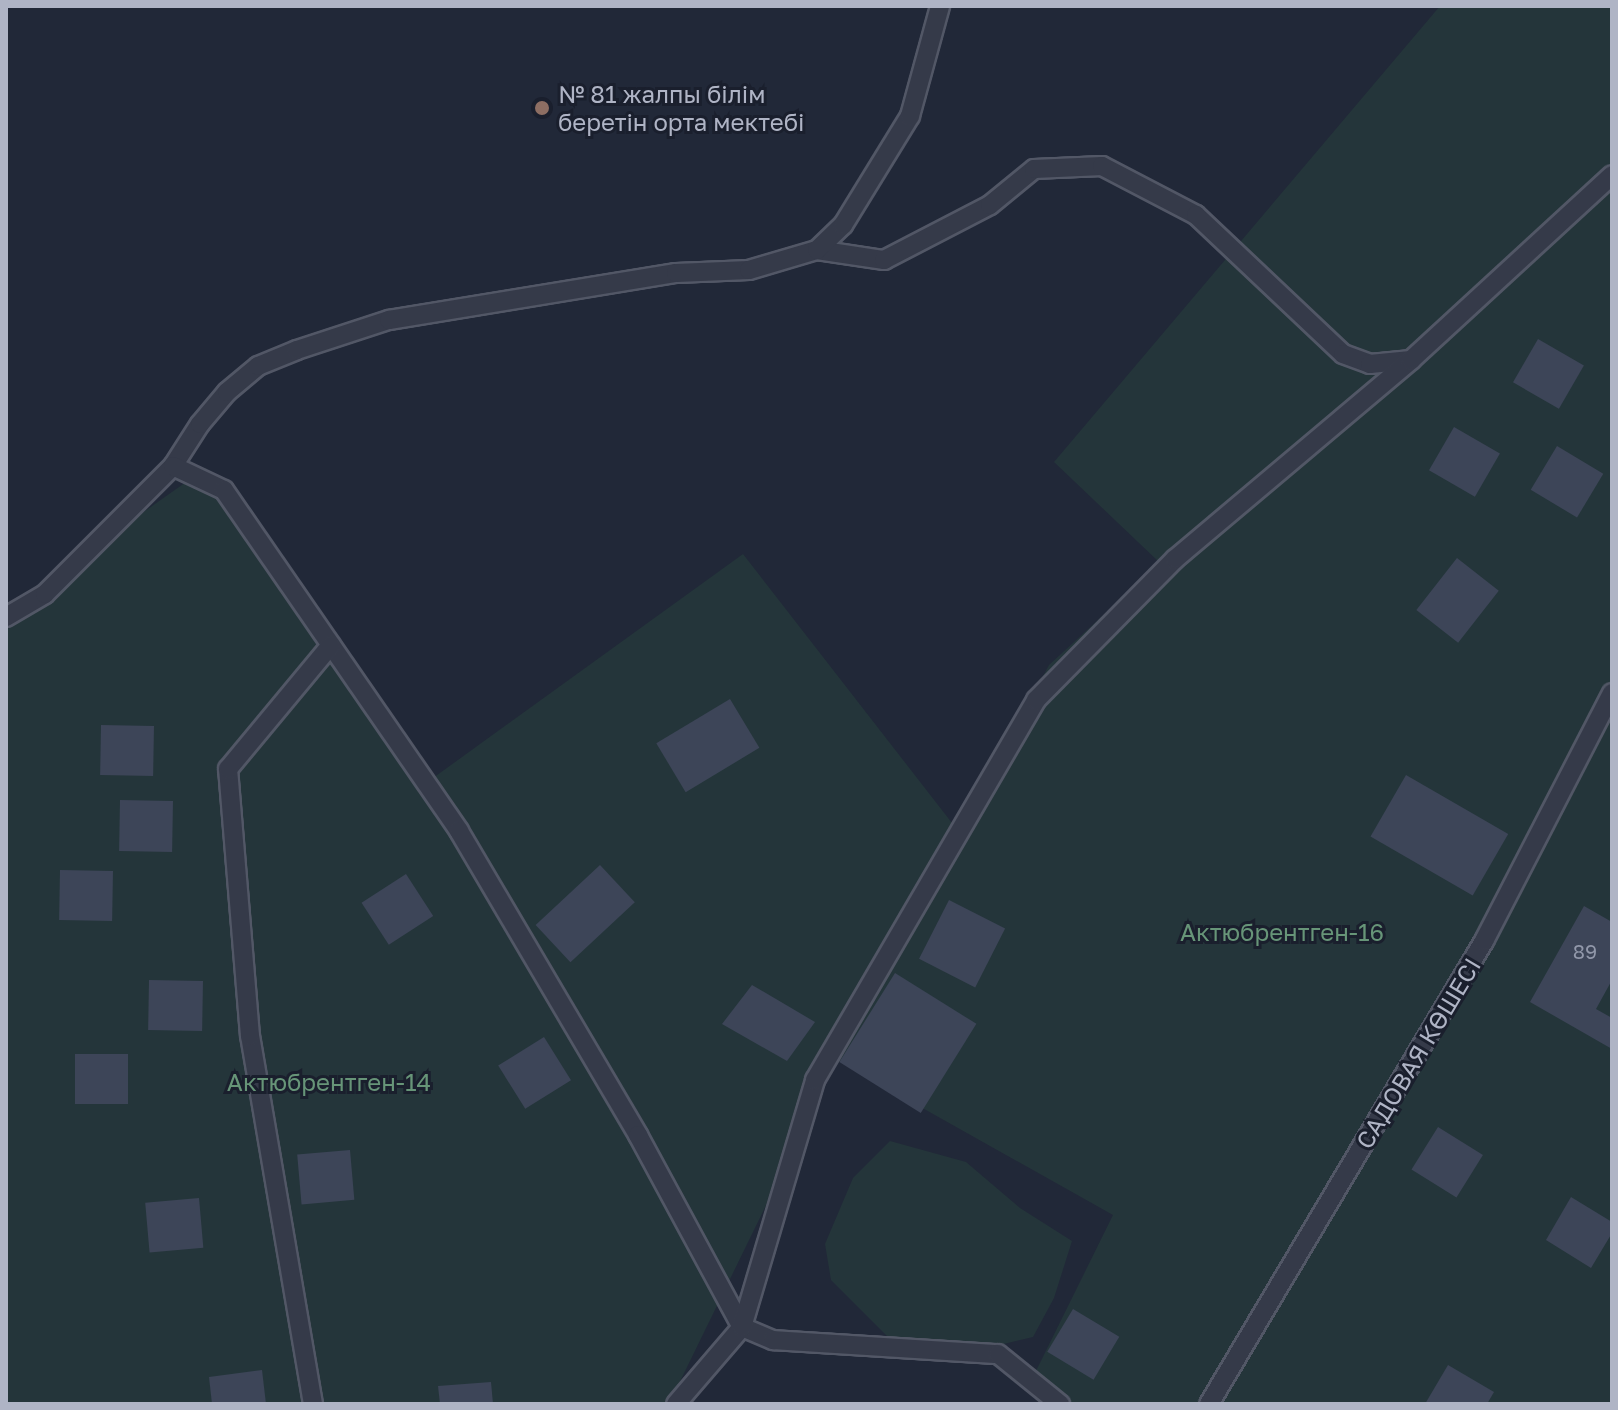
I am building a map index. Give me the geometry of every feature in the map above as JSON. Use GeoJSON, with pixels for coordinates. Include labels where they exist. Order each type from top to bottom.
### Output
{"type":"FeatureCollection","features":[{"type":"Feature","properties":{"kind":"lane"},"geometry":{"type":"LineString","coordinates":[[817,250],[843,225],[910,116],[940,6]]}},
{"type":"Feature","properties":{"kind":"lane"},"geometry":{"type":"LineString","coordinates":[[6,617],[45,594],[173,466],[200,424],[227,392],[258,366],[389,320],[676,273],[749,270],[817,250],[884,260],[990,205],[1034,169],[1102,166],[1196,215],[1343,354],[1370,364],[1411,360]]}},
{"type":"Feature","properties":{"kind":"lane"},"geometry":{"type":"LineString","coordinates":[[676,1404],[742,1327],[815,1080],[1036,700],[1175,559],[1411,360],[1612,175]]}},
{"type":"Feature","properties":{"kind":"lane"},"geometry":{"type":"LineString","coordinates":[[173,466],[224,490],[459,831],[638,1135],[742,1327],[773,1340],[998,1354],[1060,1404]]}},
{"type":"Feature","properties":{"kind":"lane"},"geometry":{"type":"LineString","coordinates":[[313,1404],[250,1036],[228,769],[331,645]]}},
{"type":"Feature","properties":{"kind":"lane","name":"САДОВАЯ КӨШЕСІ"},"geometry":{"type":"LineString","coordinates":[[1209,1404],[1484,941],[1612,693]]}},
{"type":"Feature","properties":{"kind":"green space"},"geometry":{"type":"Polygon","coordinates":[[[1440,6],[1612,6],[1612,1404],[1068,1404],[1032,1379],[1113,1215],[837,1060],[669,1404],[6,1404],[6,609],[206,468],[433,778],[743,554],[959,832],[1049,665],[1160,563],[1054,462],[1440,6]]]}},
{"type":"Feature","properties":{"kind":"green space"},"geometry":{"type":"Polygon","coordinates":[[[890,1141],[966,1162],[1020,1208],[1072,1241],[1054,1298],[1033,1337],[975,1351],[892,1341],[831,1280],[825,1244],[853,1178],[890,1141]]]}},
{"type":"Feature","properties":{"kind":"building"},"geometry":{"type":"Polygon","coordinates":[[[1538,339],[1584,366],[1559,409],[1513,382],[1538,339]]]}},
{"type":"Feature","properties":{"kind":"building"},"geometry":{"type":"Polygon","coordinates":[[[1454,427],[1500,454],[1475,497],[1429,470],[1454,427]]]}},
{"type":"Feature","properties":{"kind":"building"},"geometry":{"type":"Polygon","coordinates":[[[1557,446],[1603,474],[1577,518],[1531,490],[1557,446]]]}},
{"type":"Feature","properties":{"kind":"building"},"geometry":{"type":"Polygon","coordinates":[[[1457,558],[1499,591],[1458,643],[1416,610],[1457,558]]]}},
{"type":"Feature","properties":{"kind":"building"},"geometry":{"type":"Polygon","coordinates":[[[730,699],[759,748],[686,792],[656,743],[730,699]]]}},
{"type":"Feature","properties":{"kind":"building"},"geometry":{"type":"Polygon","coordinates":[[[101,725],[154,726],[153,776],[100,775],[101,725]]]}},
{"type":"Feature","properties":{"kind":"building"},"geometry":{"type":"Polygon","coordinates":[[[1406,775],[1508,834],[1473,895],[1370,836],[1406,775]]]}},
{"type":"Feature","properties":{"kind":"building"},"geometry":{"type":"Polygon","coordinates":[[[120,800],[173,801],[172,852],[119,851],[120,800]]]}},
{"type":"Feature","properties":{"kind":"building"},"geometry":{"type":"Polygon","coordinates":[[[600,865],[635,902],[570,962],[536,925],[600,865]]]}},
{"type":"Feature","properties":{"kind":"building"},"geometry":{"type":"Polygon","coordinates":[[[60,870],[113,871],[112,921],[59,920],[60,870]]]}},
{"type":"Feature","properties":{"kind":"building"},"geometry":{"type":"Polygon","coordinates":[[[406,874],[433,916],[389,945],[362,903],[406,874]]]}},
{"type":"Feature","properties":{"kind":"building"},"geometry":{"type":"Polygon","coordinates":[[[949,900],[1005,929],[975,987],[919,959],[949,900]]]}},
{"type":"Feature","properties":{"kind":"building"},"geometry":{"type":"Polygon","coordinates":[[[1584,906],[1612,922],[1612,980],[1596,1009],[1612,1018],[1612,1049],[1530,1002],[1584,906]]]}},
{"type":"Feature","properties":{"kind":"building"},"geometry":{"type":"Polygon","coordinates":[[[895,973],[976,1024],[921,1113],[839,1062],[895,973]]]}},
{"type":"Feature","properties":{"kind":"building"},"geometry":{"type":"Polygon","coordinates":[[[149,980],[203,981],[202,1031],[148,1030],[149,980]]]}},
{"type":"Feature","properties":{"kind":"building"},"geometry":{"type":"Polygon","coordinates":[[[752,985],[815,1022],[787,1061],[722,1024],[752,985]]]}},
{"type":"Feature","properties":{"kind":"building"},"geometry":{"type":"Polygon","coordinates":[[[544,1037],[571,1080],[525,1109],[498,1066],[544,1037]]]}},
{"type":"Feature","properties":{"kind":"building"},"geometry":{"type":"Polygon","coordinates":[[[75,1054],[128,1054],[128,1104],[75,1104],[75,1054]]]}},
{"type":"Feature","properties":{"kind":"building"},"geometry":{"type":"Polygon","coordinates":[[[1438,1127],[1483,1155],[1456,1197],[1412,1169],[1438,1127]]]}},
{"type":"Feature","properties":{"kind":"building"},"geometry":{"type":"Polygon","coordinates":[[[350,1150],[354,1200],[302,1204],[297,1155],[350,1150]]]}},
{"type":"Feature","properties":{"kind":"building"},"geometry":{"type":"Polygon","coordinates":[[[1571,1197],[1612,1222],[1612,1233],[1591,1268],[1546,1240],[1571,1197]]]}},
{"type":"Feature","properties":{"kind":"building"},"geometry":{"type":"Polygon","coordinates":[[[199,1198],[203,1248],[150,1253],[145,1203],[199,1198]]]}},
{"type":"Feature","properties":{"kind":"building"},"geometry":{"type":"Polygon","coordinates":[[[1073,1309],[1119,1337],[1094,1380],[1047,1352],[1073,1309]]]}},
{"type":"Feature","properties":{"kind":"building"},"geometry":{"type":"Polygon","coordinates":[[[1448,1365],[1494,1392],[1487,1404],[1425,1404],[1448,1365]]]}},
{"type":"Feature","properties":{"kind":"building"},"geometry":{"type":"Polygon","coordinates":[[[262,1370],[266,1404],[212,1404],[209,1377],[262,1370]]]}},
{"type":"Feature","properties":{"kind":"building"},"geometry":{"type":"Polygon","coordinates":[[[491,1382],[493,1404],[440,1404],[438,1386],[491,1382]]]}},
{"type":"Feature","properties":{"kind":"place","name":"№ 81 жалпы білім беретін орта мектебі"},"geometry":{"type":"Point","coordinates":[542,108]}},
{"type":"Feature","properties":{"kind":"park label","name":"Актюбрентген-16"},"geometry":{"type":"Point","coordinates":[1282,932]}},
{"type":"Feature","properties":{"kind":"park label","name":"Актюбрентген-14"},"geometry":{"type":"Point","coordinates":[329,1082]}}]}
